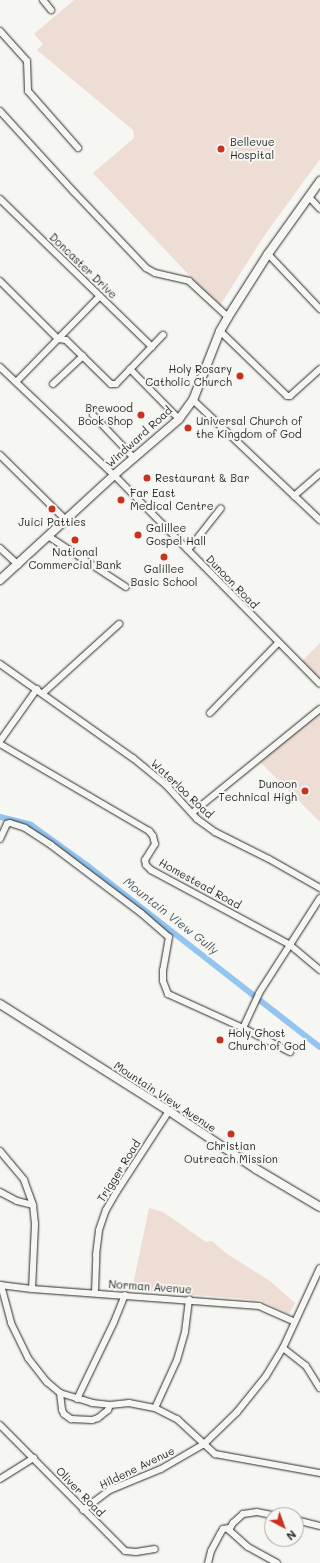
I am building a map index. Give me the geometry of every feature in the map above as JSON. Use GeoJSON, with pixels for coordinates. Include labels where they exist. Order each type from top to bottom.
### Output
{"type":"FeatureCollection","features":[{"type":"Feature","properties":{"kind":"main road","name":"Windward Road"},"geometry":{"type":"LineString","coordinates":[[0,580],[114,475],[178,419],[193,400],[220,331],[228,317],[268,254],[320,181]]}},
{"type":"Feature","properties":{"kind":"main road","name":"Mountain View Avenue"},"geometry":{"type":"LineString","coordinates":[[0,1004],[169,1111],[256,1169],[320,1207]]}},
{"type":"Feature","properties":{"kind":"street"},"geometry":{"type":"LineString","coordinates":[[43,0],[51,10]]}},
{"type":"Feature","properties":{"kind":"street"},"geometry":{"type":"LineString","coordinates":[[0,31],[27,61],[28,91],[78,148]]}},
{"type":"Feature","properties":{"kind":"street"},"geometry":{"type":"LineString","coordinates":[[0,111],[146,268],[154,273],[185,279],[228,317]]}},
{"type":"Feature","properties":{"kind":"street"},"geometry":{"type":"LineString","coordinates":[[309,197],[320,209]]}},
{"type":"Feature","properties":{"kind":"street","name":"Doncaster Drive"},"geometry":{"type":"LineString","coordinates":[[0,199],[152,347]]}},
{"type":"Feature","properties":{"kind":"street"},"geometry":{"type":"LineString","coordinates":[[268,254],[320,309]]}},
{"type":"Feature","properties":{"kind":"street"},"geometry":{"type":"LineString","coordinates":[[0,281],[58,339],[66,340],[113,384],[163,335]]}},
{"type":"Feature","properties":{"kind":"street"},"geometry":{"type":"LineString","coordinates":[[16,382],[100,296]]}},
{"type":"Feature","properties":{"kind":"street"},"geometry":{"type":"LineString","coordinates":[[220,331],[287,396],[290,396],[320,369]]}},
{"type":"Feature","properties":{"kind":"street"},"geometry":{"type":"LineString","coordinates":[[53,384],[83,356]]}},
{"type":"Feature","properties":{"kind":"street","name":"Dunoon Road"},"geometry":{"type":"LineString","coordinates":[[0,367],[114,475],[320,684]]}},
{"type":"Feature","properties":{"kind":"street"},"geometry":{"type":"LineString","coordinates":[[130,369],[178,419]]}},
{"type":"Feature","properties":{"kind":"street"},"geometry":{"type":"LineString","coordinates":[[193,400],[320,520]]}},
{"type":"Feature","properties":{"kind":"street"},"geometry":{"type":"LineString","coordinates":[[93,415],[134,458]]}},
{"type":"Feature","properties":{"kind":"street"},"geometry":{"type":"LineString","coordinates":[[0,455],[66,520]]}},
{"type":"Feature","properties":{"kind":"street"},"geometry":{"type":"LineString","coordinates":[[294,496],[320,473]]}},
{"type":"Feature","properties":{"kind":"street"},"geometry":{"type":"LineString","coordinates":[[188,550],[221,508]]}},
{"type":"Feature","properties":{"kind":"street"},"geometry":{"type":"LineString","coordinates":[[48,536],[126,587]]}},
{"type":"Feature","properties":{"kind":"street"},"geometry":{"type":"LineString","coordinates":[[0,548],[18,565]]}},
{"type":"Feature","properties":{"kind":"street"},"geometry":{"type":"LineString","coordinates":[[43,693],[118,624]]}},
{"type":"Feature","properties":{"kind":"street"},"geometry":{"type":"LineString","coordinates":[[210,713],[278,643]]}},
{"type":"Feature","properties":{"kind":"street","name":"Waterloo Road"},"geometry":{"type":"LineString","coordinates":[[0,664],[133,758],[166,785],[197,819],[215,832],[269,859],[320,888]]}},
{"type":"Feature","properties":{"kind":"street"},"geometry":{"type":"LineString","coordinates":[[0,743],[37,689]]}},
{"type":"Feature","properties":{"kind":"street"},"geometry":{"type":"LineString","coordinates":[[192,813],[320,709]]}},
{"type":"Feature","properties":{"kind":"street","name":"Homestead Road"},"geometry":{"type":"LineString","coordinates":[[0,743],[149,831],[153,836],[155,844],[145,860],[146,865],[151,870],[290,945],[320,970]]}},
{"type":"Feature","properties":{"kind":"street"},"geometry":{"type":"LineString","coordinates":[[0,839],[7,824],[10,823],[32,832],[141,913],[169,937],[170,943],[163,970],[164,981],[168,994],[243,1028],[290,1052]]}},
{"type":"Feature","properties":{"kind":"street"},"geometry":{"type":"LineString","coordinates":[[243,1028],[254,1001],[320,898]]}},
{"type":"Feature","properties":{"kind":"street","name":"Trigger Road"},"geometry":{"type":"LineString","coordinates":[[95,1293],[96,1255],[99,1230],[106,1210],[169,1111]]}},
{"type":"Feature","properties":{"kind":"street"},"geometry":{"type":"LineString","coordinates":[[0,1151],[24,1180],[33,1206],[35,1224],[32,1289]]}},
{"type":"Feature","properties":{"kind":"street"},"geometry":{"type":"LineString","coordinates":[[0,1192],[17,1201],[33,1206]]}},
{"type":"Feature","properties":{"kind":"street","name":"Hildene Avenue"},"geometry":{"type":"LineString","coordinates":[[83,1510],[110,1490],[162,1469],[204,1444],[237,1412],[266,1376],[283,1348],[320,1268]]}},
{"type":"Feature","properties":{"kind":"street"},"geometry":{"type":"LineString","coordinates":[[1,1285],[11,1323],[28,1358],[48,1382],[60,1393],[92,1403],[110,1405],[129,1403],[155,1408],[177,1419],[215,1454],[320,1473]]}},
{"type":"Feature","properties":{"kind":"street","name":"Norman Avenue"},"geometry":{"type":"LineString","coordinates":[[1,1285],[32,1289],[189,1299],[259,1306],[295,1322]]}},
{"type":"Feature","properties":{"kind":"street"},"geometry":{"type":"LineString","coordinates":[[77,1399],[114,1322],[125,1295]]}},
{"type":"Feature","properties":{"kind":"street"},"geometry":{"type":"LineString","coordinates":[[155,1408],[177,1360],[183,1339],[189,1299]]}},
{"type":"Feature","properties":{"kind":"street"},"geometry":{"type":"LineString","coordinates":[[283,1348],[306,1366],[320,1388]]}},
{"type":"Feature","properties":{"kind":"street"},"geometry":{"type":"LineString","coordinates":[[60,1393],[62,1410],[64,1414],[72,1419],[92,1420],[98,1418],[108,1410],[110,1405]]}},
{"type":"Feature","properties":{"kind":"street","name":"Oliver Road"},"geometry":{"type":"LineString","coordinates":[[0,1425],[125,1551],[136,1552],[155,1549]]}},
{"type":"Feature","properties":{"kind":"street"},"geometry":{"type":"LineString","coordinates":[[0,1479],[34,1458]]}},
{"type":"Feature","properties":{"kind":"street"},"geometry":{"type":"LineString","coordinates":[[208,1563],[210,1551],[223,1529],[229,1528],[243,1514],[257,1512],[264,1513]]}},
{"type":"Feature","properties":{"kind":"street"},"geometry":{"type":"LineString","coordinates":[[304,1522],[320,1526]]}},
{"type":"Feature","properties":{"kind":"street"},"geometry":{"type":"LineString","coordinates":[[229,1528],[231,1532],[248,1547],[277,1563]]}},
{"type":"Feature","properties":{"kind":"shaded area","name":"Bellevue Hospital"},"geometry":{"type":"Polygon","coordinates":[[[74,0],[320,0],[320,159],[264,236],[219,307],[93,173],[134,138],[133,130],[37,50],[43,44],[34,34],[74,0]]]}},
{"type":"Feature","properties":{"kind":"shaded area"},"geometry":{"type":"Polygon","coordinates":[[[320,643],[320,685],[299,664],[320,643]]]}},
{"type":"Feature","properties":{"kind":"shaded area","name":"Dunoon Technical High"},"geometry":{"type":"Polygon","coordinates":[[[320,711],[320,822],[259,761],[320,711]]]}},
{"type":"Feature","properties":{"kind":"shaded area"},"geometry":{"type":"Polygon","coordinates":[[[149,1208],[163,1212],[206,1242],[212,1241],[227,1254],[270,1281],[295,1303],[289,1314],[260,1300],[132,1290],[149,1208]]]}},
{"type":"Feature","properties":{"kind":"waterway","name":"Mountain View Gully"},"geometry":{"type":"LineString","coordinates":[[0,817],[31,825],[88,866],[320,1047]]}},
{"type":"Feature","properties":{"kind":"place","name":"Bellevue Hospital"},"geometry":{"type":"Point","coordinates":[221,149]}},
{"type":"Feature","properties":{"kind":"place","name":"Holy Rosary Catholic Church"},"geometry":{"type":"Point","coordinates":[240,376]}},
{"type":"Feature","properties":{"kind":"place","name":"Brewood Book Shop"},"geometry":{"type":"Point","coordinates":[141,415]}},
{"type":"Feature","properties":{"kind":"place","name":"Universal Church of the Kingdom of God"},"geometry":{"type":"Point","coordinates":[188,428]}},
{"type":"Feature","properties":{"kind":"place","name":"Restaurant & Bar"},"geometry":{"type":"Point","coordinates":[147,478]}},
{"type":"Feature","properties":{"kind":"place","name":"Far East Medical Centre"},"geometry":{"type":"Point","coordinates":[121,500]}},
{"type":"Feature","properties":{"kind":"place","name":"Juici Patties"},"geometry":{"type":"Point","coordinates":[52,509]}},
{"type":"Feature","properties":{"kind":"place","name":"Galillee Gospel Hall"},"geometry":{"type":"Point","coordinates":[138,535]}},
{"type":"Feature","properties":{"kind":"place","name":"National Commercial Bank"},"geometry":{"type":"Point","coordinates":[75,540]}},
{"type":"Feature","properties":{"kind":"place","name":"Galillee Basic School"},"geometry":{"type":"Point","coordinates":[164,557]}},
{"type":"Feature","properties":{"kind":"place","name":"Dunoon Technical High"},"geometry":{"type":"Point","coordinates":[305,791]}},
{"type":"Feature","properties":{"kind":"place","name":"Holy Ghost Church of God"},"geometry":{"type":"Point","coordinates":[220,1040]}},
{"type":"Feature","properties":{"kind":"place","name":"Christian Outreach Mission"},"geometry":{"type":"Point","coordinates":[231,1134]}}]}
